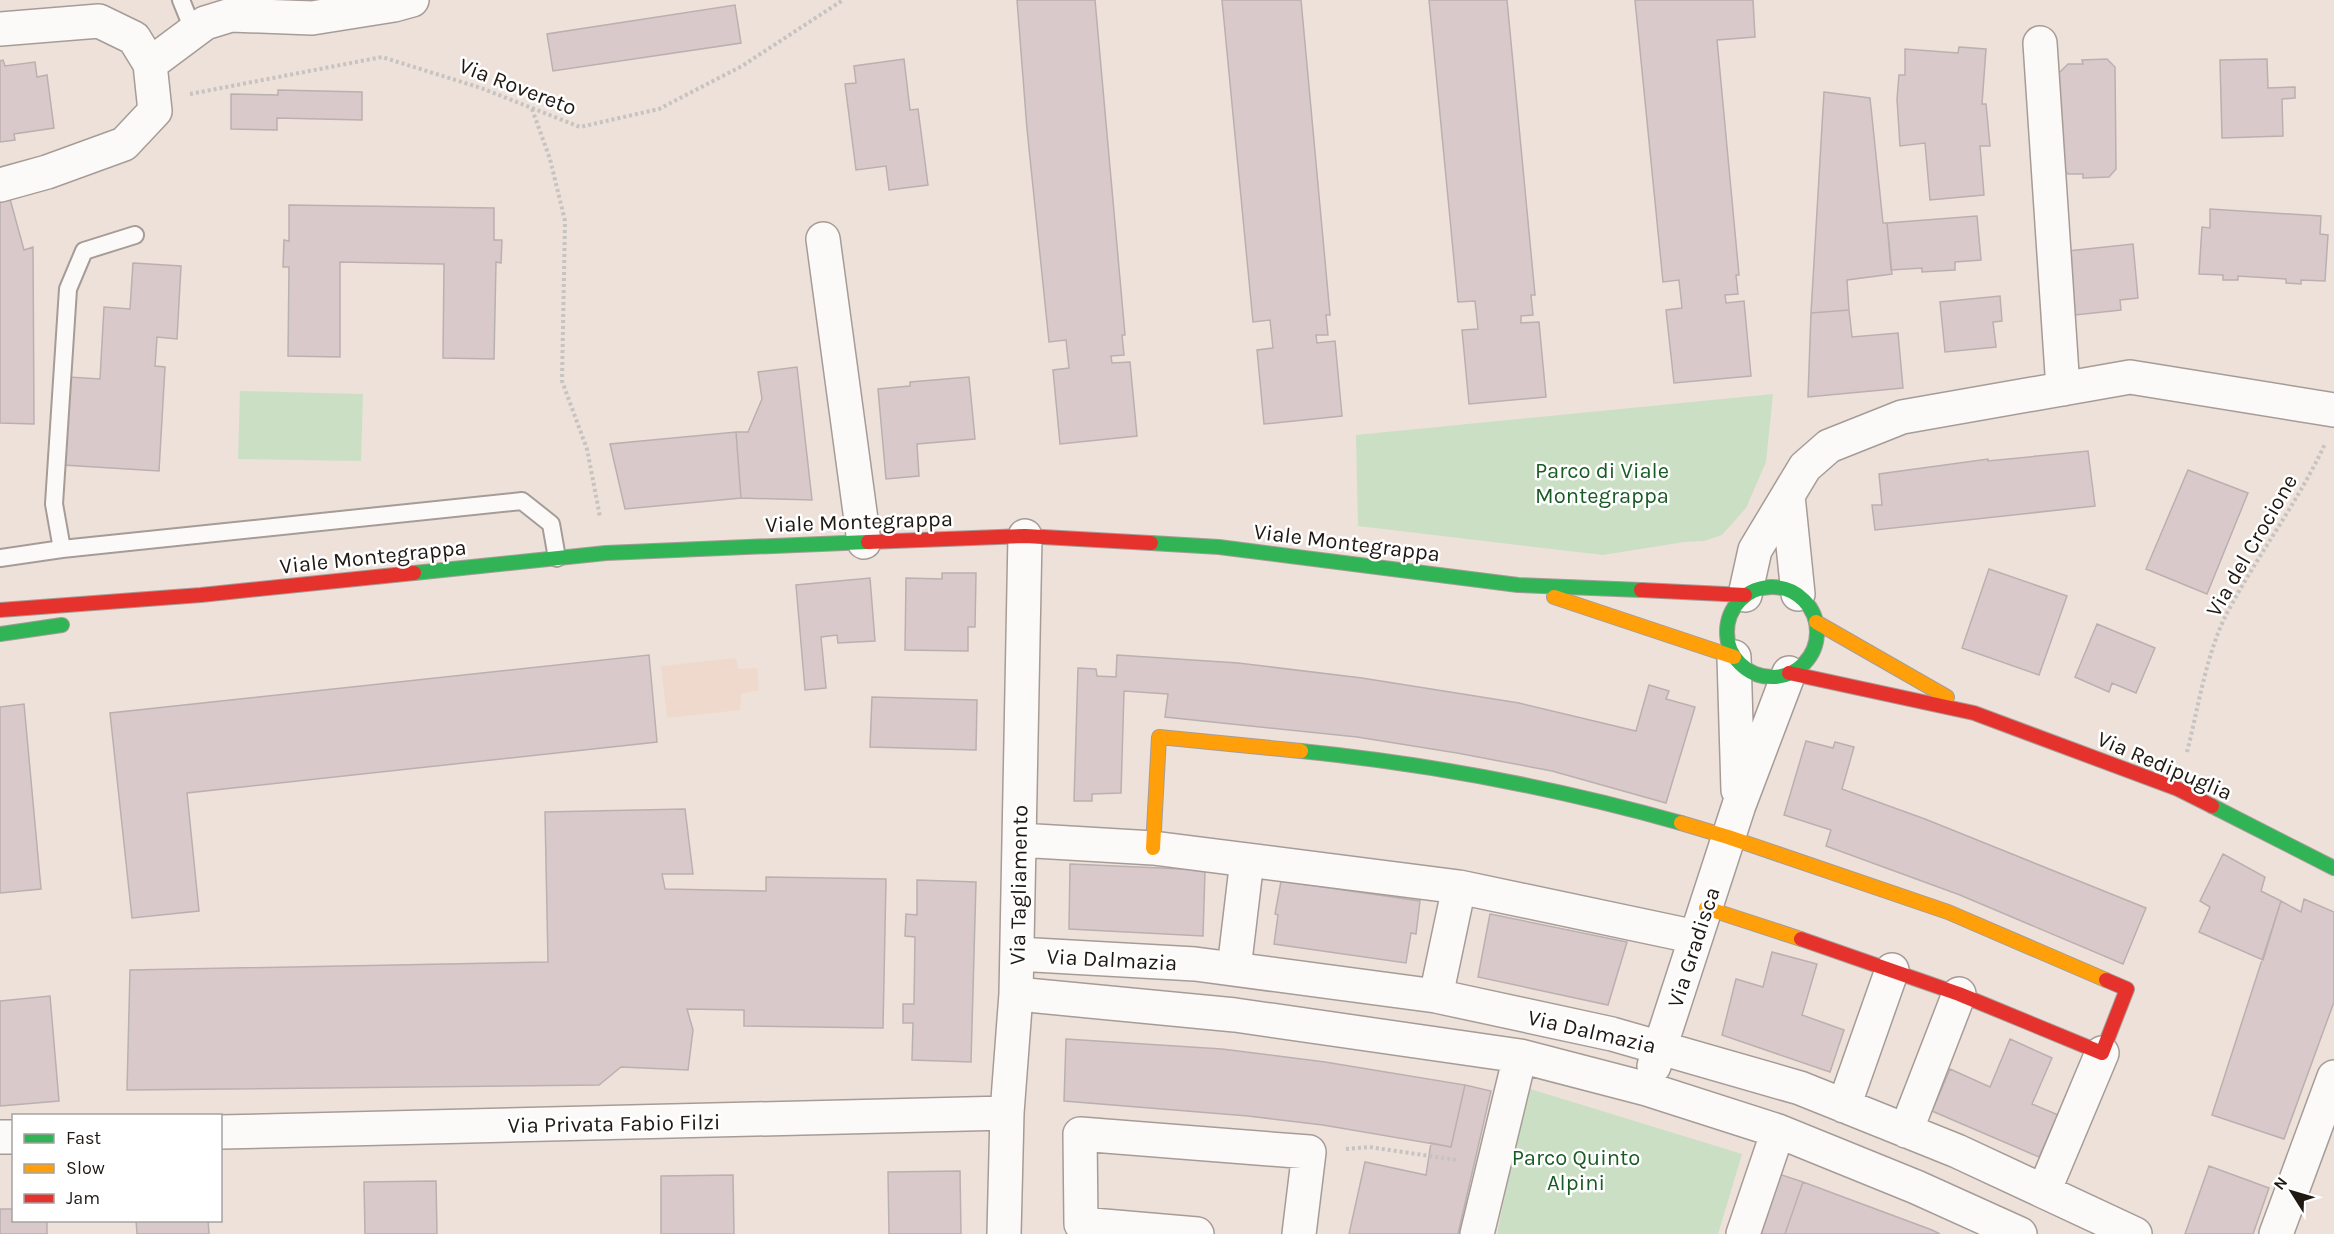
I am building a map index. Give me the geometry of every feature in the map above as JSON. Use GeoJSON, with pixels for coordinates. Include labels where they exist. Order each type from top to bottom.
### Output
{"type":"FeatureCollection","features":[{"type":"Feature","properties":{"kind":"main road","name":"Viale Montegrappa"},"geometry":{"type":"LineString","coordinates":[[0,610],[201,595],[606,553],[1025,536],[1220,547],[1518,585],[1745,595],[1762,587],[1781,587],[1798,594]]}},
{"type":"Feature","properties":{"kind":"main road","name":"Viale Montegrappa"},"geometry":{"type":"LineString","coordinates":[[1518,585],[1734,657],[1745,668],[1759,675],[1774,676],[1789,673]]}},
{"type":"Feature","properties":{"kind":"main road"},"geometry":{"type":"LineString","coordinates":[[1789,673],[1802,665],[1812,653],[1816,638],[1816,622],[1810,606],[1798,594]]}},
{"type":"Feature","properties":{"kind":"main road","name":"Viale Montegrappa"},"geometry":{"type":"LineString","coordinates":[[123,614],[201,595]]}},
{"type":"Feature","properties":{"kind":"main road"},"geometry":{"type":"LineString","coordinates":[[1734,657],[1728,641],[1727,624],[1733,608],[1745,595]]}},
{"type":"Feature","properties":{"kind":"main road","name":"Via Redipuglia"},"geometry":{"type":"LineString","coordinates":[[1816,622],[1974,713]]}},
{"type":"Feature","properties":{"kind":"main road"},"geometry":{"type":"LineString","coordinates":[[0,634],[78,623]]}},
{"type":"Feature","properties":{"kind":"main road","name":"Via Redipuglia"},"geometry":{"type":"LineString","coordinates":[[1789,673],[1974,713],[2178,789],[2334,868]]}},
{"type":"Feature","properties":{"kind":"main road"},"geometry":{"type":"LineString","coordinates":[[1153,848],[1160,737],[1372,758],[1473,775],[1607,802],[1728,837],[1948,912],[2127,989],[2102,1053],[1959,994],[1892,970],[1701,923]]}},
{"type":"Feature","properties":{"kind":"street"},"geometry":{"type":"LineString","coordinates":[[150,64],[205,23],[231,15],[312,18],[394,6],[412,0]]}},
{"type":"Feature","properties":{"kind":"street"},"geometry":{"type":"LineString","coordinates":[[0,29],[99,21],[134,39],[150,64],[155,111],[124,144],[47,172],[0,185]]}},
{"type":"Feature","properties":{"kind":"street"},"geometry":{"type":"LineString","coordinates":[[2040,43],[2063,389]]}},
{"type":"Feature","properties":{"kind":"street"},"geometry":{"type":"LineString","coordinates":[[823,239],[864,542]]}},
{"type":"Feature","properties":{"kind":"street"},"geometry":{"type":"LineString","coordinates":[[1745,595],[1755,550],[1805,467],[1829,446],[1902,417],[2130,377],[2332,422]]}},
{"type":"Feature","properties":{"kind":"street"},"geometry":{"type":"LineString","coordinates":[[1788,496],[1798,594]]}},
{"type":"Feature","properties":{"kind":"street","name":"Via Tagliamento"},"geometry":{"type":"LineString","coordinates":[[1004,1234],[1007,1113],[1016,994],[1025,536]]}},
{"type":"Feature","properties":{"kind":"street","name":"Via Gradisca"},"geometry":{"type":"LineString","coordinates":[[1734,657],[1739,805]]}},
{"type":"Feature","properties":{"kind":"street","name":"Via Gradisca"},"geometry":{"type":"LineString","coordinates":[[1647,1089],[1728,837],[1789,673]]}},
{"type":"Feature","properties":{"kind":"street"},"geometry":{"type":"LineString","coordinates":[[1019,840],[1153,848],[1460,887],[1701,923]]}},
{"type":"Feature","properties":{"kind":"street"},"geometry":{"type":"LineString","coordinates":[[1234,969],[1247,860]]}},
{"type":"Feature","properties":{"kind":"street"},"geometry":{"type":"LineString","coordinates":[[1436,996],[1460,887]]}},
{"type":"Feature","properties":{"kind":"street","name":"Via Dalmazia"},"geometry":{"type":"LineString","coordinates":[[1017,954],[1196,964],[1436,996],[1660,1047],[1800,1088],[1957,1151],[2135,1234]]}},
{"type":"Feature","properties":{"kind":"street"},"geometry":{"type":"LineString","coordinates":[[1844,1106],[1892,970]]}},
{"type":"Feature","properties":{"kind":"street","name":"Via Dalmazia"},"geometry":{"type":"LineString","coordinates":[[1016,994],[1235,1015],[1520,1056],[1647,1089],[1778,1131],[1916,1187],[2020,1234]]}},
{"type":"Feature","properties":{"kind":"street"},"geometry":{"type":"LineString","coordinates":[[1906,1131],[1959,994]]}},
{"type":"Feature","properties":{"kind":"street"},"geometry":{"type":"LineString","coordinates":[[2044,1191],[2102,1053]]}},
{"type":"Feature","properties":{"kind":"street"},"geometry":{"type":"LineString","coordinates":[[1477,1234],[1520,1056]]}},
{"type":"Feature","properties":{"kind":"street"},"geometry":{"type":"LineString","coordinates":[[2276,1234],[2334,1077]]}},
{"type":"Feature","properties":{"kind":"street","name":"Via Privata Fabio Filzi"},"geometry":{"type":"LineString","coordinates":[[222,1132],[1007,1113]]}},
{"type":"Feature","properties":{"kind":"street"},"geometry":{"type":"LineString","coordinates":[[1743,1234],[1778,1131]]}},
{"type":"Feature","properties":{"kind":"street"},"geometry":{"type":"LineString","coordinates":[[1197,1234],[1081,1224],[1080,1134],[1309,1152],[1299,1234]]}},
{"type":"Feature","properties":{"kind":"lane"},"geometry":{"type":"LineString","coordinates":[[181,0],[194,32]]}},
{"type":"Feature","properties":{"kind":"lane"},"geometry":{"type":"LineString","coordinates":[[62,549],[54,504],[68,289],[84,251],[135,236]]}},
{"type":"Feature","properties":{"kind":"lane"},"geometry":{"type":"LineString","coordinates":[[0,558],[62,549],[522,501],[551,524],[557,558]]}},
{"type":"Feature","properties":{"kind":"path","name":"Via Rovereto"},"geometry":{"type":"LineString","coordinates":[[226,88],[382,57],[481,88],[580,128],[659,109],[742,66],[843,0]]}},
{"type":"Feature","properties":{"kind":"path"},"geometry":{"type":"LineString","coordinates":[[532,108],[550,159],[565,221],[562,381],[587,449],[598,507]]}},
{"type":"Feature","properties":{"kind":"path","name":"Via del Crocione"},"geometry":{"type":"LineString","coordinates":[[2178,789],[2212,653],[2226,616],[2310,477],[2332,422]]}},
{"type":"Feature","properties":{"kind":"path"},"geometry":{"type":"LineString","coordinates":[[1309,1152],[1369,1147],[1494,1165]]}},
{"type":"Feature","properties":{"kind":"shaded area"},"geometry":{"type":"Polygon","coordinates":[[[736,658],[738,669],[757,668],[759,690],[741,694],[740,710],[667,718],[661,666],[736,658]]]}},
{"type":"Feature","properties":{"kind":"green space"},"geometry":{"type":"Polygon","coordinates":[[[240,391],[363,394],[361,461],[238,459],[240,391]]]}},
{"type":"Feature","properties":{"kind":"green space","name":"Parco di Viale Montegrappa"},"geometry":{"type":"Polygon","coordinates":[[[1773,394],[1766,462],[1746,508],[1722,535],[1704,541],[1603,555],[1358,526],[1356,435],[1773,394]]]}},
{"type":"Feature","properties":{"kind":"green space","name":"Parco Quinto Alpini"},"geometry":{"type":"Polygon","coordinates":[[[1527,1088],[1742,1154],[1718,1234],[1497,1234],[1527,1088]]]}},
{"type":"Feature","properties":{"kind":"building"},"geometry":{"type":"Polygon","coordinates":[[[1017,0],[1095,0],[1125,335],[1122,335],[1124,355],[1111,356],[1112,363],[1130,362],[1137,436],[1060,444],[1053,370],[1069,368],[1066,340],[1049,342],[1027,129],[1017,0]]]}},
{"type":"Feature","properties":{"kind":"building"},"geometry":{"type":"Polygon","coordinates":[[[1222,0],[1301,0],[1330,315],[1326,315],[1328,335],[1316,335],[1317,343],[1335,341],[1342,416],[1264,424],[1257,350],[1273,348],[1270,320],[1253,322],[1222,0]]]}},
{"type":"Feature","properties":{"kind":"building"},"geometry":{"type":"Polygon","coordinates":[[[1429,0],[1507,0],[1535,295],[1531,295],[1533,315],[1521,316],[1521,323],[1539,322],[1546,397],[1469,404],[1462,330],[1478,329],[1475,301],[1458,302],[1429,0]]]}},
{"type":"Feature","properties":{"kind":"building"},"geometry":{"type":"Polygon","coordinates":[[[1635,0],[1753,0],[1755,37],[1717,40],[1739,275],[1736,275],[1738,294],[1725,295],[1726,303],[1744,301],[1751,376],[1674,383],[1666,310],[1682,308],[1679,280],[1663,282],[1635,0]]]}},
{"type":"Feature","properties":{"kind":"building"},"geometry":{"type":"Polygon","coordinates":[[[735,5],[741,43],[553,71],[547,34],[735,5]]]}},
{"type":"Feature","properties":{"kind":"building"},"geometry":{"type":"Polygon","coordinates":[[[1959,47],[1986,49],[1982,104],[1986,104],[1990,146],[1980,146],[1984,195],[1930,200],[1925,143],[1900,146],[1897,99],[1899,75],[1905,75],[1905,49],[1958,53],[1959,47]]]}},
{"type":"Feature","properties":{"kind":"building"},"geometry":{"type":"Polygon","coordinates":[[[904,59],[910,110],[918,109],[928,185],[889,190],[886,166],[856,170],[845,84],[856,83],[854,66],[904,59]]]}},
{"type":"Feature","properties":{"kind":"building"},"geometry":{"type":"Polygon","coordinates":[[[2107,59],[2115,67],[2116,169],[2109,177],[2083,178],[2083,174],[2068,174],[2058,164],[2057,75],[2068,64],[2083,64],[2082,60],[2107,59]]]}},
{"type":"Feature","properties":{"kind":"building"},"geometry":{"type":"Polygon","coordinates":[[[2267,59],[2268,88],[2295,87],[2295,98],[2282,99],[2283,136],[2222,138],[2220,60],[2267,59]]]}},
{"type":"Feature","properties":{"kind":"building"},"geometry":{"type":"Polygon","coordinates":[[[3,60],[5,66],[35,62],[37,77],[47,75],[54,128],[14,134],[15,140],[0,142],[0,61],[3,60]]]}},
{"type":"Feature","properties":{"kind":"building"},"geometry":{"type":"Polygon","coordinates":[[[278,90],[362,92],[362,120],[277,118],[277,130],[231,129],[231,94],[278,95],[278,90]]]}},
{"type":"Feature","properties":{"kind":"building"},"geometry":{"type":"Polygon","coordinates":[[[1824,92],[1870,98],[1883,223],[1887,223],[1892,274],[1847,280],[1849,310],[1811,313],[1824,92]]]}},
{"type":"Feature","properties":{"kind":"building"},"geometry":{"type":"Polygon","coordinates":[[[10,199],[24,250],[33,247],[34,424],[0,423],[0,202],[10,199]]]}},
{"type":"Feature","properties":{"kind":"building"},"geometry":{"type":"Polygon","coordinates":[[[289,205],[494,208],[494,240],[502,240],[501,263],[496,262],[494,359],[443,358],[444,264],[340,262],[340,357],[288,356],[289,267],[283,267],[284,240],[289,241],[289,205]]]}},
{"type":"Feature","properties":{"kind":"building"},"geometry":{"type":"Polygon","coordinates":[[[2210,209],[2321,216],[2320,234],[2328,235],[2325,281],[2301,280],[2301,284],[2286,283],[2286,279],[2238,276],[2238,280],[2223,280],[2223,275],[2199,274],[2202,227],[2210,228],[2210,209]]]}},
{"type":"Feature","properties":{"kind":"building"},"geometry":{"type":"Polygon","coordinates":[[[1977,216],[1981,260],[1955,262],[1955,270],[1922,272],[1922,268],[1891,270],[1887,223],[1977,216]]]}},
{"type":"Feature","properties":{"kind":"building"},"geometry":{"type":"Polygon","coordinates":[[[2133,244],[2138,298],[2120,300],[2121,310],[2075,315],[2068,251],[2133,244]]]}},
{"type":"Feature","properties":{"kind":"building"},"geometry":{"type":"Polygon","coordinates":[[[133,263],[181,266],[177,339],[157,337],[155,366],[165,367],[159,471],[63,465],[69,377],[100,379],[104,307],[130,309],[133,263]]]}},
{"type":"Feature","properties":{"kind":"building"},"geometry":{"type":"Polygon","coordinates":[[[2000,296],[2002,321],[1993,322],[1996,347],[1945,352],[1940,302],[2000,296]]]}},
{"type":"Feature","properties":{"kind":"building"},"geometry":{"type":"Polygon","coordinates":[[[1849,310],[1852,337],[1898,333],[1903,388],[1808,397],[1811,313],[1849,310]]]}},
{"type":"Feature","properties":{"kind":"building"},"geometry":{"type":"Polygon","coordinates":[[[797,367],[812,500],[741,498],[736,432],[748,432],[762,399],[758,372],[797,367]]]}},
{"type":"Feature","properties":{"kind":"building"},"geometry":{"type":"Polygon","coordinates":[[[969,377],[975,439],[917,444],[919,476],[886,479],[878,389],[910,386],[910,382],[969,377]]]}},
{"type":"Feature","properties":{"kind":"building"},"geometry":{"type":"Polygon","coordinates":[[[736,432],[741,498],[625,509],[610,444],[736,432]]]}},
{"type":"Feature","properties":{"kind":"building"},"geometry":{"type":"Polygon","coordinates":[[[2088,451],[2095,506],[1875,530],[1872,505],[1882,505],[1879,474],[1988,459],[1988,461],[2088,451]]]}},
{"type":"Feature","properties":{"kind":"building"},"geometry":{"type":"Polygon","coordinates":[[[2188,470],[2248,493],[2207,594],[2146,569],[2188,470]]]}},
{"type":"Feature","properties":{"kind":"building"},"geometry":{"type":"Polygon","coordinates":[[[1989,569],[2067,596],[2039,675],[1962,648],[1989,569]]]}},
{"type":"Feature","properties":{"kind":"building"},"geometry":{"type":"Polygon","coordinates":[[[942,573],[976,573],[975,627],[968,627],[968,651],[905,650],[906,578],[942,579],[942,573]]]}},
{"type":"Feature","properties":{"kind":"building"},"geometry":{"type":"Polygon","coordinates":[[[870,578],[875,641],[838,643],[837,635],[821,637],[826,688],[805,690],[796,585],[870,578]]]}},
{"type":"Feature","properties":{"kind":"building"},"geometry":{"type":"Polygon","coordinates":[[[2097,624],[2155,648],[2136,693],[2112,683],[2109,692],[2075,677],[2097,624]]]}},
{"type":"Feature","properties":{"kind":"building"},"geometry":{"type":"Polygon","coordinates":[[[649,655],[657,742],[187,793],[199,911],[132,918],[110,713],[649,655]]]}},
{"type":"Feature","properties":{"kind":"building"},"geometry":{"type":"Polygon","coordinates":[[[1117,655],[1238,663],[1362,678],[1519,703],[1636,731],[1649,685],[1669,691],[1666,699],[1695,707],[1666,803],[1552,771],[1457,753],[1357,737],[1165,717],[1168,694],[1124,691],[1121,793],[1092,794],[1092,801],[1074,801],[1078,668],[1096,669],[1097,676],[1116,677],[1117,655]]]}},
{"type":"Feature","properties":{"kind":"building"},"geometry":{"type":"Polygon","coordinates":[[[872,697],[977,700],[976,750],[870,747],[872,697]]]}},
{"type":"Feature","properties":{"kind":"building"},"geometry":{"type":"Polygon","coordinates":[[[24,704],[41,889],[0,893],[0,707],[24,704]]]}},
{"type":"Feature","properties":{"kind":"building"},"geometry":{"type":"Polygon","coordinates":[[[1806,741],[1833,748],[1835,742],[1854,747],[1842,789],[1925,819],[2146,908],[2123,964],[1960,895],[1826,846],[1831,830],[1784,815],[1806,741]]]}},
{"type":"Feature","properties":{"kind":"building"},"geometry":{"type":"Polygon","coordinates":[[[685,809],[693,874],[662,874],[665,889],[766,891],[766,877],[886,879],[883,1028],[744,1026],[744,1010],[687,1009],[693,1030],[688,1070],[621,1067],[599,1085],[127,1090],[130,970],[548,962],[545,812],[685,809]]]}},
{"type":"Feature","properties":{"kind":"building"},"geometry":{"type":"Polygon","coordinates":[[[2223,854],[2265,877],[2261,891],[2281,901],[2263,960],[2199,932],[2210,907],[2200,901],[2223,854]]]}},
{"type":"Feature","properties":{"kind":"building"},"geometry":{"type":"Polygon","coordinates":[[[1070,864],[1205,870],[1203,936],[1069,929],[1070,864]]]}},
{"type":"Feature","properties":{"kind":"building"},"geometry":{"type":"Polygon","coordinates":[[[917,880],[976,882],[971,1062],[912,1060],[913,1023],[903,1023],[903,1004],[914,1004],[915,937],[905,936],[906,914],[917,915],[917,880]]]}},
{"type":"Feature","properties":{"kind":"building"},"geometry":{"type":"Polygon","coordinates":[[[1281,881],[1420,901],[1416,934],[1411,933],[1406,963],[1274,944],[1278,915],[1275,914],[1281,881]]]}},
{"type":"Feature","properties":{"kind":"building"},"geometry":{"type":"Polygon","coordinates":[[[2304,899],[2334,912],[2334,1002],[2284,1139],[2212,1115],[2281,901],[2301,912],[2304,899]]]}},
{"type":"Feature","properties":{"kind":"building"},"geometry":{"type":"Polygon","coordinates":[[[1490,914],[1627,942],[1608,1005],[1478,977],[1490,914]]]}},
{"type":"Feature","properties":{"kind":"building"},"geometry":{"type":"Polygon","coordinates":[[[1772,952],[1817,964],[1802,1015],[1844,1030],[1830,1072],[1722,1035],[1736,979],[1763,987],[1772,952]]]}},
{"type":"Feature","properties":{"kind":"building"},"geometry":{"type":"Polygon","coordinates":[[[50,996],[59,1101],[0,1106],[0,1001],[50,996]]]}},
{"type":"Feature","properties":{"kind":"building"},"geometry":{"type":"Polygon","coordinates":[[[1066,1039],[1222,1049],[1325,1062],[1465,1085],[1451,1147],[1323,1125],[1248,1116],[1064,1101],[1066,1039]]]}},
{"type":"Feature","properties":{"kind":"building"},"geometry":{"type":"Polygon","coordinates":[[[2010,1039],[2052,1058],[2032,1104],[2058,1115],[2039,1157],[1932,1111],[1950,1069],[1990,1087],[2010,1039]]]}},
{"type":"Feature","properties":{"kind":"building"},"geometry":{"type":"Polygon","coordinates":[[[1465,1085],[1491,1091],[1458,1234],[1349,1234],[1365,1162],[1426,1175],[1431,1143],[1451,1147],[1465,1085]]]}},
{"type":"Feature","properties":{"kind":"building"},"geometry":{"type":"Polygon","coordinates":[[[2209,1166],[2269,1188],[2253,1234],[2185,1234],[2209,1166]]]}},
{"type":"Feature","properties":{"kind":"building"},"geometry":{"type":"Polygon","coordinates":[[[960,1171],[961,1234],[889,1234],[888,1172],[960,1171]]]}},
{"type":"Feature","properties":{"kind":"building"},"geometry":{"type":"Polygon","coordinates":[[[1776,1173],[1803,1182],[1785,1234],[1755,1234],[1776,1173]]]}},
{"type":"Feature","properties":{"kind":"building"},"geometry":{"type":"Polygon","coordinates":[[[733,1175],[734,1234],[661,1234],[661,1176],[733,1175]]]}},
{"type":"Feature","properties":{"kind":"building"},"geometry":{"type":"Polygon","coordinates":[[[436,1181],[437,1234],[365,1234],[364,1182],[436,1181]]]}},
{"type":"Feature","properties":{"kind":"building"},"geometry":{"type":"Polygon","coordinates":[[[1803,1182],[1932,1230],[1940,1234],[1785,1234],[1803,1182]]]}},
{"type":"Feature","properties":{"kind":"building"},"geometry":{"type":"Polygon","coordinates":[[[0,1209],[12,1209],[12,1222],[47,1222],[47,1234],[0,1234],[0,1209]]]}},
{"type":"Feature","properties":{"kind":"building"},"geometry":{"type":"Polygon","coordinates":[[[136,1222],[208,1222],[209,1234],[137,1234],[136,1222]]]}},
{"type":"Feature","properties":{"kind":"traffic: fast"},"geometry":{"type":"LineString","coordinates":[[414,573],[606,553],[868,542]]}},
{"type":"Feature","properties":{"kind":"traffic: fast"},"geometry":{"type":"LineString","coordinates":[[1151,543],[1219,547],[1518,585],[1641,590]]}},
{"type":"Feature","properties":{"kind":"traffic: fast"},"geometry":{"type":"LineString","coordinates":[[1772,587],[1789,591],[1804,600],[1813,615],[1817,632],[1813,649],[1804,664],[1789,673],[1772,677],[1755,673],[1740,664],[1731,649],[1727,632],[1731,615],[1740,600],[1755,591],[1772,587]]}},
{"type":"Feature","properties":{"kind":"traffic: fast"},"geometry":{"type":"LineString","coordinates":[[0,634],[62,625]]}},
{"type":"Feature","properties":{"kind":"traffic: fast"},"geometry":{"type":"LineString","coordinates":[[1301,751],[1349,756],[1493,779],[1540,788],[1681,823]]}},
{"type":"Feature","properties":{"kind":"traffic: fast"},"geometry":{"type":"LineString","coordinates":[[2212,806],[2334,868]]}},
{"type":"Feature","properties":{"kind":"traffic: slow"},"geometry":{"type":"LineString","coordinates":[[1554,597],[1734,657]]}},
{"type":"Feature","properties":{"kind":"traffic: slow"},"geometry":{"type":"LineString","coordinates":[[1816,622],[1947,697]]}},
{"type":"Feature","properties":{"kind":"traffic: slow"},"geometry":{"type":"LineString","coordinates":[[1153,848],[1159,737],[1301,751]]}},
{"type":"Feature","properties":{"kind":"traffic: slow"},"geometry":{"type":"LineString","coordinates":[[1681,823],[1948,912],[2106,980]]}},
{"type":"Feature","properties":{"kind":"traffic: slow"},"geometry":{"type":"LineString","coordinates":[[1706,908],[1801,939]]}},
{"type":"Feature","properties":{"kind":"traffic: jam"},"geometry":{"type":"LineString","coordinates":[[868,542],[1025,536],[1151,543]]}},
{"type":"Feature","properties":{"kind":"traffic: jam"},"geometry":{"type":"LineString","coordinates":[[0,610],[201,595],[414,573]]}},
{"type":"Feature","properties":{"kind":"traffic: jam"},"geometry":{"type":"LineString","coordinates":[[1641,590],[1745,595]]}},
{"type":"Feature","properties":{"kind":"traffic: jam"},"geometry":{"type":"LineString","coordinates":[[1789,673],[1974,713],[2178,789],[2212,806]]}},
{"type":"Feature","properties":{"kind":"traffic: jam"},"geometry":{"type":"LineString","coordinates":[[1801,939],[1959,994],[2102,1053],[2127,989],[2106,980]]}}]}
